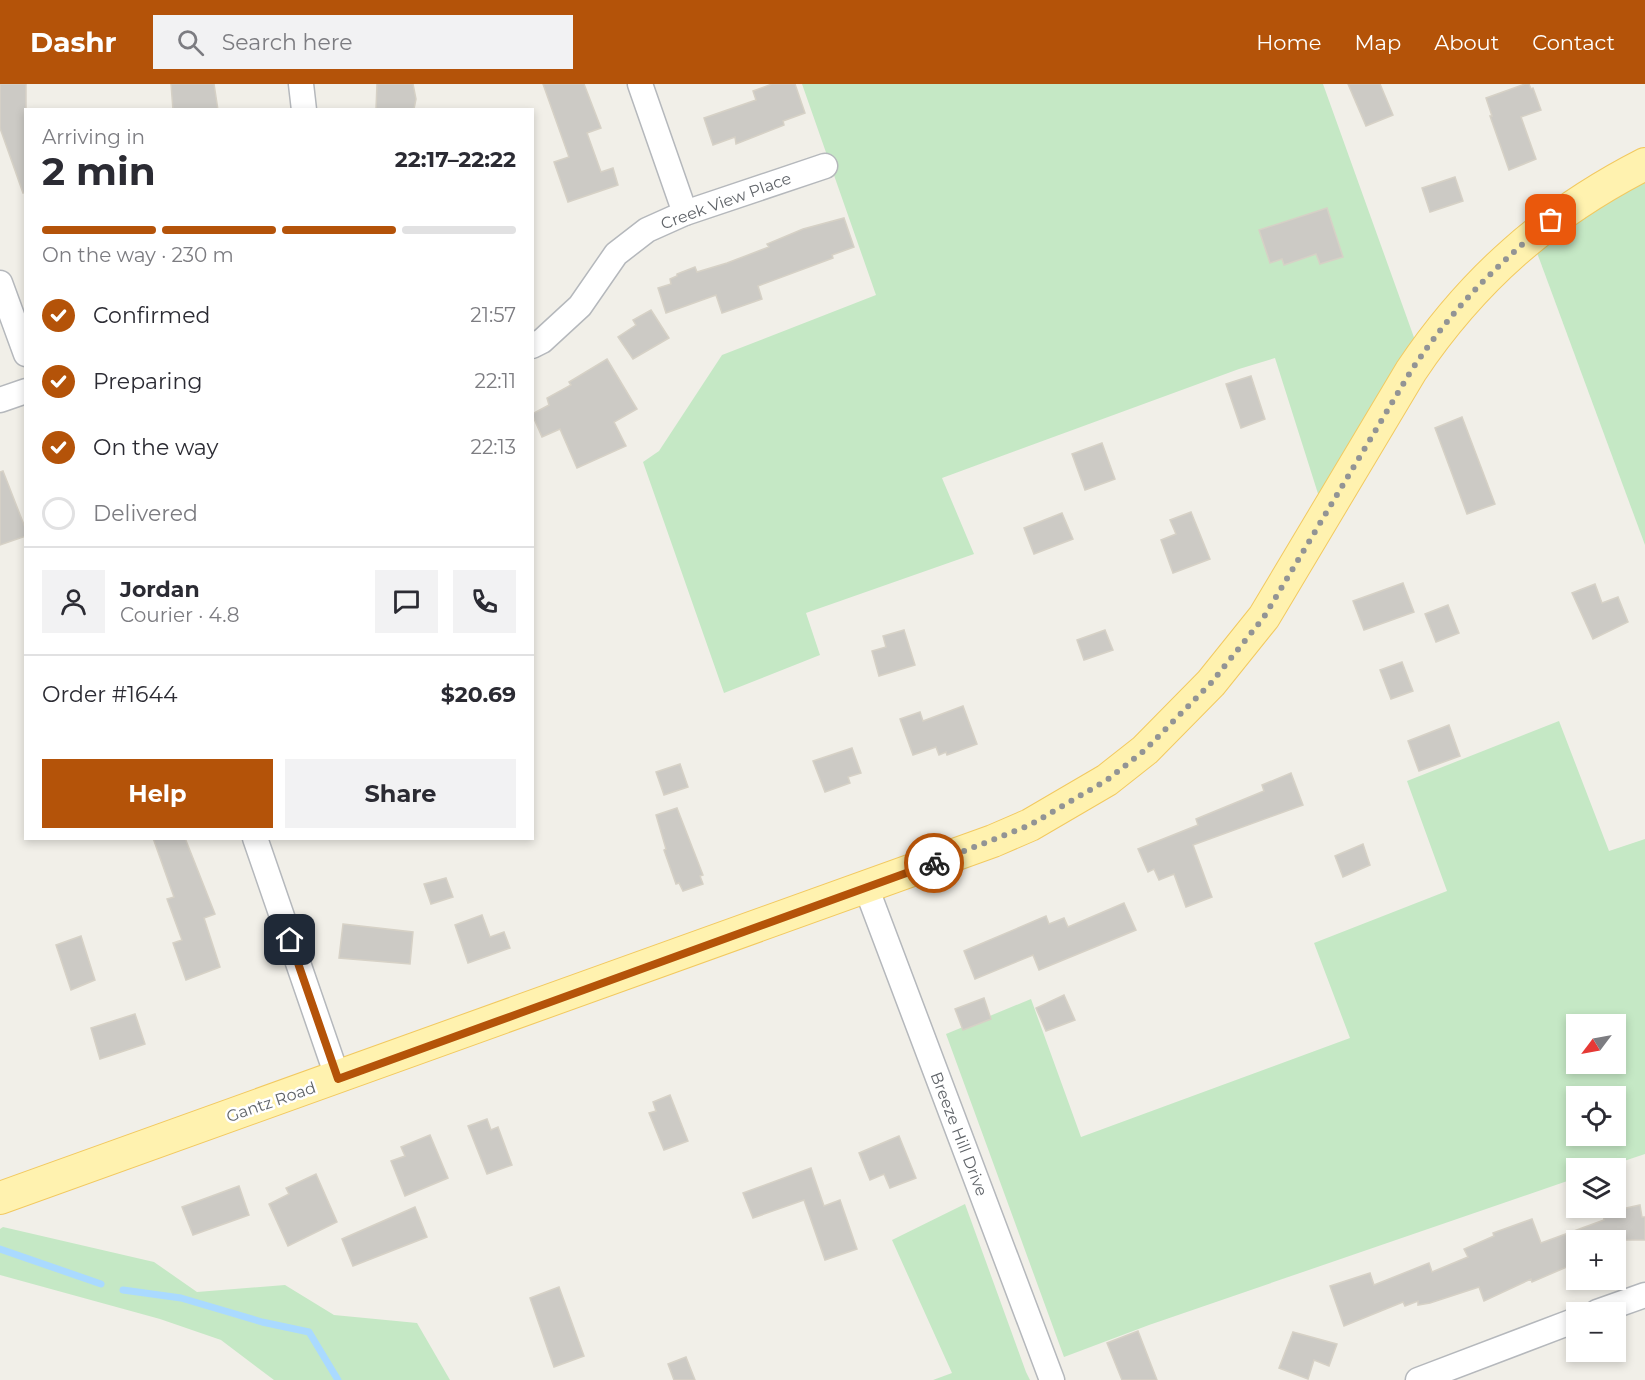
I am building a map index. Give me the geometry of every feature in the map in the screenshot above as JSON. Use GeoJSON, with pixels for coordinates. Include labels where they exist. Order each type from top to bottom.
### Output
{"type":"FeatureCollection","features":[{"type":"Feature","properties":{"kind":"main road","name":"Gantz Road"},"geometry":{"type":"LineString","coordinates":[[0,1198],[338,1079],[993,841],[1030,825],[1107,780],[1145,750],[1211,683],[1264,617],[1411,371],[1434,336],[1461,304],[1487,276],[1551,220],[1583,198],[1645,164]]}},
{"type":"Feature","properties":{"kind":"street"},"geometry":{"type":"LineString","coordinates":[[301,84],[304,108]]}},
{"type":"Feature","properties":{"kind":"street"},"geometry":{"type":"LineString","coordinates":[[640,84],[685,213]]}},
{"type":"Feature","properties":{"kind":"street","name":"Creek View Place"},"geometry":{"type":"LineString","coordinates":[[534,345],[542,341],[580,306],[616,254],[646,230],[685,213],[825,165]]}},
{"type":"Feature","properties":{"kind":"street"},"geometry":{"type":"LineString","coordinates":[[0,283],[24,349]]}},
{"type":"Feature","properties":{"kind":"street"},"geometry":{"type":"LineString","coordinates":[[0,400],[24,392]]}},
{"type":"Feature","properties":{"kind":"street"},"geometry":{"type":"LineString","coordinates":[[256,840],[338,1079]]}},
{"type":"Feature","properties":{"kind":"street","name":"Breeze Hill Drive"},"geometry":{"type":"LineString","coordinates":[[866,887],[1052,1380]]}},
{"type":"Feature","properties":{"kind":"street"},"geometry":{"type":"LineString","coordinates":[[1625,1302],[1645,1295]]}},
{"type":"Feature","properties":{"kind":"street"},"geometry":{"type":"LineString","coordinates":[[1418,1380],[1566,1324]]}},
{"type":"Feature","properties":{"kind":"green space"},"geometry":{"type":"Polygon","coordinates":[[[802,84],[1323,84],[1416,343],[1320,500],[1275,358],[1239,369],[942,478],[974,554],[806,613],[820,655],[724,693],[643,462],[659,451],[722,355],[876,295],[802,84]]]}},
{"type":"Feature","properties":{"kind":"green space"},"geometry":{"type":"Polygon","coordinates":[[[1645,181],[1645,545],[1536,250],[1579,217],[1645,181]]]}},
{"type":"Feature","properties":{"kind":"green space"},"geometry":{"type":"Polygon","coordinates":[[[1559,721],[1609,851],[1645,839],[1645,1154],[1626,1160],[1626,1158],[1566,1158],[1566,1181],[1149,1325],[1064,1357],[946,1034],[1031,999],[1081,1137],[1350,1038],[1314,943],[1447,891],[1407,781],[1559,721]]]}},
{"type":"Feature","properties":{"kind":"green space"},"geometry":{"type":"Polygon","coordinates":[[[965,1204],[1030,1380],[933,1380],[952,1373],[892,1240],[965,1204]]]}},
{"type":"Feature","properties":{"kind":"green space"},"geometry":{"type":"Polygon","coordinates":[[[3,1227],[154,1262],[197,1292],[285,1285],[334,1315],[417,1323],[450,1380],[274,1380],[221,1340],[160,1319],[0,1275],[0,1229],[3,1227]]]}},
{"type":"Feature","properties":{"kind":"building"},"geometry":{"type":"Polygon","coordinates":[[[0,84],[26,84],[24,193],[23,193],[0,128],[0,84]]]}},
{"type":"Feature","properties":{"kind":"building"},"geometry":{"type":"Polygon","coordinates":[[[171,84],[214,84],[218,108],[173,108],[171,84]]]}},
{"type":"Feature","properties":{"kind":"building"},"geometry":{"type":"Polygon","coordinates":[[[377,84],[413,84],[416,99],[414,108],[376,108],[377,84]]]}},
{"type":"Feature","properties":{"kind":"building"},"geometry":{"type":"Polygon","coordinates":[[[543,84],[584,84],[601,128],[587,133],[601,172],[613,168],[618,185],[568,202],[554,162],[569,157],[543,84]]]}},
{"type":"Feature","properties":{"kind":"building"},"geometry":{"type":"Polygon","coordinates":[[[772,84],[795,84],[805,113],[783,121],[784,125],[736,144],[735,137],[713,145],[704,118],[756,100],[753,91],[772,84]]]}},
{"type":"Feature","properties":{"kind":"building"},"geometry":{"type":"Polygon","coordinates":[[[1348,84],[1380,84],[1393,115],[1366,126],[1348,84]]]}},
{"type":"Feature","properties":{"kind":"building"},"geometry":{"type":"Polygon","coordinates":[[[1525,84],[1533,88],[1541,110],[1521,117],[1536,159],[1509,170],[1486,98],[1525,84]]]}},
{"type":"Feature","properties":{"kind":"building"},"geometry":{"type":"Polygon","coordinates":[[[1455,177],[1463,201],[1430,212],[1422,188],[1455,177]]]}},
{"type":"Feature","properties":{"kind":"building"},"geometry":{"type":"Polygon","coordinates":[[[1327,208],[1343,257],[1320,264],[1316,254],[1284,265],[1282,259],[1270,263],[1259,230],[1327,208]]]}},
{"type":"Feature","properties":{"kind":"building"},"geometry":{"type":"Polygon","coordinates":[[[844,218],[854,247],[832,255],[833,258],[758,286],[762,299],[722,313],[716,295],[666,313],[658,288],[671,284],[670,279],[677,274],[695,267],[697,272],[727,263],[769,247],[767,244],[803,229],[844,218]]]}},
{"type":"Feature","properties":{"kind":"building"},"geometry":{"type":"Polygon","coordinates":[[[651,310],[669,338],[633,359],[618,337],[636,325],[633,320],[651,310]]]}},
{"type":"Feature","properties":{"kind":"building"},"geometry":{"type":"Polygon","coordinates":[[[607,359],[637,409],[614,422],[626,446],[577,468],[560,429],[542,437],[534,419],[534,413],[549,405],[547,398],[571,385],[569,382],[607,359]]]}},
{"type":"Feature","properties":{"kind":"building"},"geometry":{"type":"Polygon","coordinates":[[[1251,376],[1265,419],[1241,428],[1226,384],[1251,376]]]}},
{"type":"Feature","properties":{"kind":"building"},"geometry":{"type":"Polygon","coordinates":[[[1462,417],[1495,504],[1467,514],[1435,428],[1462,417]]]}},
{"type":"Feature","properties":{"kind":"building"},"geometry":{"type":"Polygon","coordinates":[[[1102,443],[1115,479],[1085,490],[1072,454],[1102,443]]]}},
{"type":"Feature","properties":{"kind":"building"},"geometry":{"type":"Polygon","coordinates":[[[3,471],[24,525],[24,537],[0,545],[0,472],[3,471]]]}},
{"type":"Feature","properties":{"kind":"building"},"geometry":{"type":"Polygon","coordinates":[[[1191,512],[1210,559],[1173,573],[1161,540],[1176,534],[1170,520],[1191,512]]]}},
{"type":"Feature","properties":{"kind":"building"},"geometry":{"type":"Polygon","coordinates":[[[1062,513],[1073,539],[1034,554],[1024,528],[1062,513]]]}},
{"type":"Feature","properties":{"kind":"building"},"geometry":{"type":"Polygon","coordinates":[[[1403,583],[1414,612],[1364,630],[1353,601],[1403,583]]]}},
{"type":"Feature","properties":{"kind":"building"},"geometry":{"type":"Polygon","coordinates":[[[1595,584],[1602,603],[1618,597],[1628,622],[1593,639],[1572,593],[1595,584]]]}},
{"type":"Feature","properties":{"kind":"building"},"geometry":{"type":"Polygon","coordinates":[[[1448,605],[1459,633],[1436,642],[1425,614],[1448,605]]]}},
{"type":"Feature","properties":{"kind":"building"},"geometry":{"type":"Polygon","coordinates":[[[904,630],[915,665],[879,676],[872,651],[886,647],[883,636],[904,630]]]}},
{"type":"Feature","properties":{"kind":"building"},"geometry":{"type":"Polygon","coordinates":[[[1105,630],[1113,650],[1084,660],[1077,640],[1105,630]]]}},
{"type":"Feature","properties":{"kind":"building"},"geometry":{"type":"Polygon","coordinates":[[[1402,662],[1413,691],[1391,699],[1380,670],[1402,662]]]}},
{"type":"Feature","properties":{"kind":"building"},"geometry":{"type":"Polygon","coordinates":[[[963,706],[977,744],[947,755],[946,752],[939,755],[936,747],[913,755],[900,719],[920,712],[923,721],[963,706]]]}},
{"type":"Feature","properties":{"kind":"building"},"geometry":{"type":"Polygon","coordinates":[[[1449,725],[1460,756],[1419,771],[1408,741],[1449,725]]]}},
{"type":"Feature","properties":{"kind":"building"},"geometry":{"type":"Polygon","coordinates":[[[852,748],[861,773],[848,777],[850,783],[825,792],[813,761],[852,748]]]}},
{"type":"Feature","properties":{"kind":"building"},"geometry":{"type":"Polygon","coordinates":[[[680,764],[688,787],[664,795],[656,772],[680,764]]]}},
{"type":"Feature","properties":{"kind":"building"},"geometry":{"type":"Polygon","coordinates":[[[1291,773],[1303,805],[1193,845],[1212,897],[1186,907],[1174,874],[1159,880],[1154,869],[1148,872],[1138,849],[1198,825],[1196,819],[1264,791],[1262,785],[1291,773]]]}},
{"type":"Feature","properties":{"kind":"building"},"geometry":{"type":"Polygon","coordinates":[[[677,808],[703,875],[700,876],[703,884],[683,891],[679,883],[676,884],[664,850],[666,849],[656,815],[677,808]]]}},
{"type":"Feature","properties":{"kind":"building"},"geometry":{"type":"Polygon","coordinates":[[[154,840],[186,840],[215,914],[204,918],[220,967],[186,980],[173,943],[182,940],[167,899],[174,897],[154,840]]]}},
{"type":"Feature","properties":{"kind":"building"},"geometry":{"type":"Polygon","coordinates":[[[1363,844],[1370,865],[1343,877],[1335,856],[1363,844]]]}},
{"type":"Feature","properties":{"kind":"building"},"geometry":{"type":"Polygon","coordinates":[[[446,878],[453,897],[431,904],[424,884],[446,878]]]}},
{"type":"Feature","properties":{"kind":"building"},"geometry":{"type":"Polygon","coordinates":[[[1124,903],[1136,930],[1039,970],[1033,955],[975,979],[964,951],[1046,916],[1049,924],[1064,918],[1068,927],[1124,903]]]}},
{"type":"Feature","properties":{"kind":"building"},"geometry":{"type":"Polygon","coordinates":[[[482,915],[490,937],[504,932],[510,948],[468,963],[455,925],[482,915]]]}},
{"type":"Feature","properties":{"kind":"building"},"geometry":{"type":"Polygon","coordinates":[[[343,924],[413,932],[410,964],[339,958],[343,924]]]}},
{"type":"Feature","properties":{"kind":"building"},"geometry":{"type":"Polygon","coordinates":[[[81,936],[95,980],[71,990],[56,945],[81,936]]]}},
{"type":"Feature","properties":{"kind":"building"},"geometry":{"type":"Polygon","coordinates":[[[1064,995],[1075,1020],[1046,1031],[1036,1008],[1064,995]]]}},
{"type":"Feature","properties":{"kind":"building"},"geometry":{"type":"Polygon","coordinates":[[[984,998],[991,1019],[963,1030],[955,1009],[984,998]]]}},
{"type":"Feature","properties":{"kind":"building"},"geometry":{"type":"Polygon","coordinates":[[[135,1014],[145,1044],[100,1059],[91,1028],[135,1014]]]}},
{"type":"Feature","properties":{"kind":"building"},"geometry":{"type":"Polygon","coordinates":[[[670,1095],[688,1141],[664,1150],[649,1113],[656,1111],[653,1102],[670,1095]]]}},
{"type":"Feature","properties":{"kind":"building"},"geometry":{"type":"Polygon","coordinates":[[[487,1119],[491,1130],[498,1127],[512,1165],[487,1174],[468,1126],[487,1119]]]}},
{"type":"Feature","properties":{"kind":"building"},"geometry":{"type":"Polygon","coordinates":[[[430,1135],[448,1178],[405,1196],[391,1161],[405,1156],[401,1147],[430,1135]]]}},
{"type":"Feature","properties":{"kind":"building"},"geometry":{"type":"Polygon","coordinates":[[[899,1136],[916,1178],[890,1188],[884,1174],[870,1180],[859,1153],[899,1136]]]}},
{"type":"Feature","properties":{"kind":"building"},"geometry":{"type":"Polygon","coordinates":[[[811,1168],[824,1206],[840,1200],[857,1249],[825,1260],[804,1200],[753,1218],[743,1193],[811,1168]]]}},
{"type":"Feature","properties":{"kind":"building"},"geometry":{"type":"Polygon","coordinates":[[[316,1174],[337,1222],[288,1246],[269,1204],[289,1194],[286,1188],[316,1174]]]}},
{"type":"Feature","properties":{"kind":"building"},"geometry":{"type":"Polygon","coordinates":[[[239,1186],[249,1215],[193,1235],[182,1207],[239,1186]]]}},
{"type":"Feature","properties":{"kind":"building"},"geometry":{"type":"Polygon","coordinates":[[[1640,1205],[1642,1217],[1645,1217],[1645,1240],[1626,1240],[1626,1230],[1577,1230],[1604,1220],[1604,1218],[1626,1218],[1626,1208],[1640,1205]]]}},
{"type":"Feature","properties":{"kind":"building"},"geometry":{"type":"Polygon","coordinates":[[[415,1207],[427,1237],[353,1266],[342,1239],[415,1207]]]}},
{"type":"Feature","properties":{"kind":"building"},"geometry":{"type":"Polygon","coordinates":[[[1532,1219],[1541,1243],[1566,1234],[1566,1267],[1532,1282],[1531,1279],[1484,1301],[1479,1287],[1430,1303],[1418,1305],[1418,1301],[1405,1306],[1403,1302],[1344,1326],[1330,1286],[1370,1273],[1374,1285],[1429,1263],[1432,1272],[1468,1257],[1464,1249],[1494,1236],[1493,1233],[1532,1219]]]}},
{"type":"Feature","properties":{"kind":"building"},"geometry":{"type":"Polygon","coordinates":[[[559,1287],[584,1356],[554,1367],[530,1298],[559,1287]]]}},
{"type":"Feature","properties":{"kind":"building"},"geometry":{"type":"Polygon","coordinates":[[[1138,1331],[1157,1380],[1122,1380],[1107,1343],[1138,1331]]]}},
{"type":"Feature","properties":{"kind":"building"},"geometry":{"type":"Polygon","coordinates":[[[1293,1332],[1337,1344],[1329,1366],[1314,1360],[1308,1379],[1279,1368],[1293,1332]]]}},
{"type":"Feature","properties":{"kind":"building"},"geometry":{"type":"Polygon","coordinates":[[[686,1357],[695,1380],[674,1380],[668,1364],[686,1357]]]}},
{"type":"Feature","properties":{"kind":"waterway"},"geometry":{"type":"LineString","coordinates":[[0,1249],[101,1284]]}},
{"type":"Feature","properties":{"kind":"waterway"},"geometry":{"type":"LineString","coordinates":[[123,1290],[181,1298],[262,1322],[309,1332],[338,1380]]}},
{"type":"Feature","properties":{"kind":"way so far"},"geometry":{"type":"LineString","coordinates":[[934,863],[1030,825],[1107,780],[1145,750],[1211,683],[1264,617],[1434,336],[1487,276],[1551,220]]}},
{"type":"Feature","properties":{"kind":"route"},"geometry":{"type":"LineString","coordinates":[[290,940],[338,1079],[934,863]]}}]}
